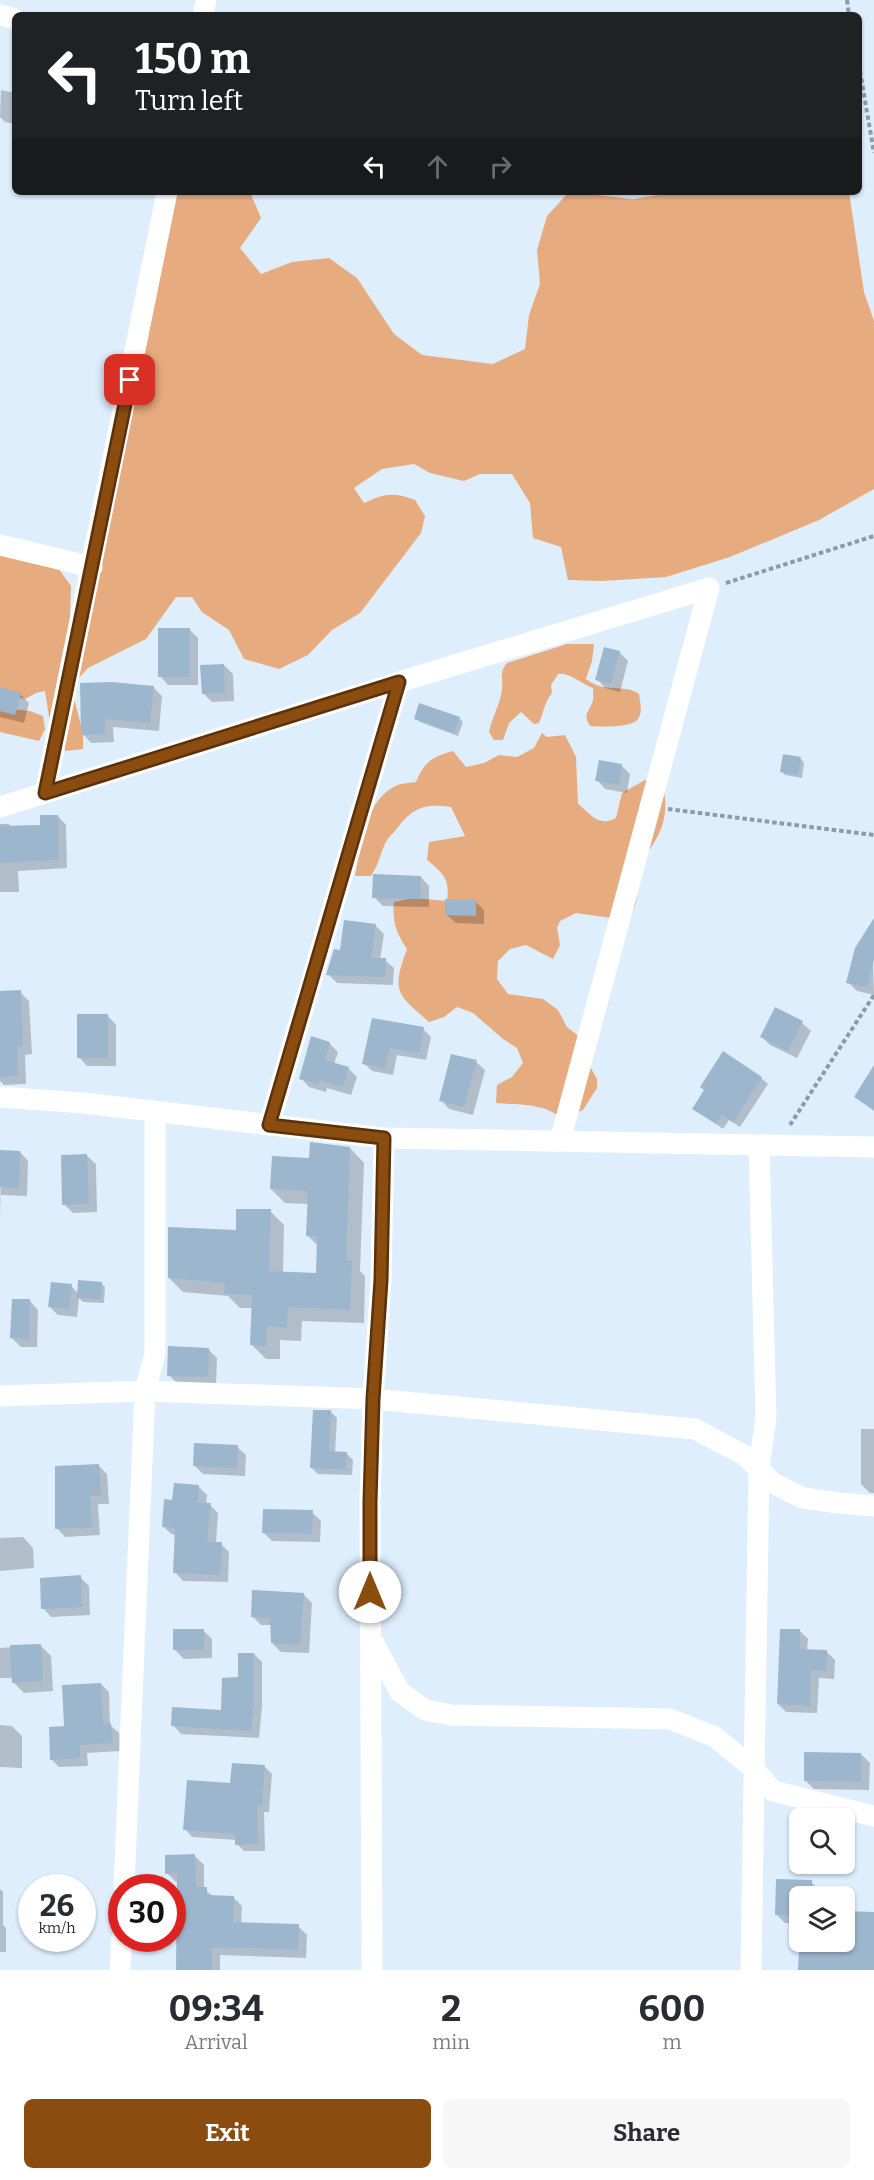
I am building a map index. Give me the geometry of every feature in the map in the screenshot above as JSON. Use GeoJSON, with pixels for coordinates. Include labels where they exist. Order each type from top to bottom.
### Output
{"type":"FeatureCollection","features":[{"type":"Feature","properties":{"kind":"street"},"geometry":{"type":"LineString","coordinates":[[45,793],[166,195]]}},
{"type":"Feature","properties":{"kind":"street"},"geometry":{"type":"LineString","coordinates":[[0,545],[92,567]]}},
{"type":"Feature","properties":{"kind":"street"},"geometry":{"type":"LineString","coordinates":[[0,807],[709,588]]}},
{"type":"Feature","properties":{"kind":"street"},"geometry":{"type":"LineString","coordinates":[[560,1141],[709,588]]}},
{"type":"Feature","properties":{"kind":"street"},"geometry":{"type":"LineString","coordinates":[[269,1125],[399,682]]}},
{"type":"Feature","properties":{"kind":"street"},"geometry":{"type":"LineString","coordinates":[[0,1097],[84,1103],[384,1138],[874,1147]]}},
{"type":"Feature","properties":{"kind":"street"},"geometry":{"type":"LineString","coordinates":[[125,1874],[145,1391],[155,1354],[155,1112]]}},
{"type":"Feature","properties":{"kind":"street"},"geometry":{"type":"LineString","coordinates":[[372,1970],[370,1501],[373,1399],[381,1280],[384,1138]]}},
{"type":"Feature","properties":{"kind":"street"},"geometry":{"type":"LineString","coordinates":[[751,1970],[759,1467],[766,1418],[768,1146]]}},
{"type":"Feature","properties":{"kind":"street"},"geometry":{"type":"LineString","coordinates":[[0,1396],[145,1391],[373,1399],[695,1429],[744,1455],[773,1483],[803,1498],[874,1506]]}},
{"type":"Feature","properties":{"kind":"street"},"geometry":{"type":"LineString","coordinates":[[371,1637],[400,1692],[425,1710],[451,1715],[670,1719],[715,1737],[754,1768],[772,1791],[874,1816]]}},
{"type":"Feature","properties":{"kind":"street"},"geometry":{"type":"LineString","coordinates":[[120,1970],[121,1952]]}},
{"type":"Feature","properties":{"kind":"path"},"geometry":{"type":"LineString","coordinates":[[862,83],[874,153]]}},
{"type":"Feature","properties":{"kind":"path"},"geometry":{"type":"LineString","coordinates":[[709,588],[874,536]]}},
{"type":"Feature","properties":{"kind":"path"},"geometry":{"type":"LineString","coordinates":[[650,806],[874,835]]}},
{"type":"Feature","properties":{"kind":"path"},"geometry":{"type":"LineString","coordinates":[[768,1146],[874,995]]}},
{"type":"Feature","properties":{"kind":"shaded area"},"geometry":{"type":"Polygon","coordinates":[[[162,195],[251,195],[261,218],[240,248],[261,274],[292,262],[329,258],[357,278],[394,334],[422,355],[493,364],[525,349],[529,315],[540,284],[537,250],[547,216],[566,195],[596,195],[633,199],[658,195],[849,195],[864,292],[874,321],[874,489],[819,520],[730,557],[666,577],[601,581],[568,580],[561,547],[533,538],[530,503],[512,474],[480,474],[464,481],[430,473],[414,464],[382,469],[354,488],[364,503],[378,497],[401,496],[415,500],[425,516],[421,533],[360,613],[332,630],[308,655],[279,669],[244,659],[229,630],[202,612],[192,597],[176,597],[146,639],[88,668],[77,680],[74,698],[83,733],[83,749],[65,751],[50,723],[45,691],[25,699],[0,693],[0,544],[56,565],[71,586],[70,616],[73,630],[117,426],[139,398],[149,365],[137,334],[162,195]]]}},
{"type":"Feature","properties":{"kind":"shaded area"},"geometry":{"type":"Polygon","coordinates":[[[567,644],[594,644],[592,661],[586,679],[600,686],[627,689],[639,694],[641,710],[638,719],[623,725],[590,726],[587,717],[593,701],[593,688],[571,676],[558,674],[551,685],[552,693],[539,723],[534,724],[521,712],[509,723],[503,740],[494,740],[489,732],[501,695],[502,673],[507,663],[567,644]]]}},
{"type":"Feature","properties":{"kind":"shaded area"},"geometry":{"type":"Polygon","coordinates":[[[0,708],[30,711],[43,716],[45,729],[39,741],[0,732],[0,708]]]}},
{"type":"Feature","properties":{"kind":"shaded area"},"geometry":{"type":"Polygon","coordinates":[[[542,733],[547,737],[565,735],[576,757],[578,804],[595,818],[604,821],[616,818],[622,793],[645,780],[662,783],[665,799],[663,824],[641,863],[636,902],[631,915],[626,920],[576,913],[560,921],[557,928],[560,945],[553,959],[526,945],[510,949],[498,961],[497,979],[508,994],[543,999],[558,1010],[567,1027],[581,1038],[584,1056],[597,1079],[597,1088],[583,1110],[559,1117],[553,1112],[538,1107],[496,1103],[497,1085],[512,1077],[523,1063],[517,1048],[473,1013],[457,1007],[444,1017],[429,1022],[410,1005],[400,991],[399,975],[407,949],[396,927],[394,902],[413,898],[447,901],[448,887],[444,877],[427,860],[429,842],[465,836],[451,807],[425,807],[413,812],[387,840],[371,876],[355,876],[366,824],[378,800],[387,791],[400,784],[416,782],[426,765],[440,755],[453,751],[466,767],[484,763],[499,755],[517,757],[534,748],[542,733]]]}},
{"type":"Feature","properties":{"kind":"building"},"geometry":{"type":"Polygon","coordinates":[[[158,628],[190,628],[190,677],[158,677],[158,628]]]}},
{"type":"Feature","properties":{"kind":"building"},"geometry":{"type":"Polygon","coordinates":[[[604,647],[620,651],[611,684],[595,680],[604,647]]]}},
{"type":"Feature","properties":{"kind":"building"},"geometry":{"type":"Polygon","coordinates":[[[224,664],[225,693],[202,694],[200,665],[224,664]]]}},
{"type":"Feature","properties":{"kind":"building"},"geometry":{"type":"Polygon","coordinates":[[[112,682],[154,686],[150,723],[105,719],[105,734],[81,735],[80,683],[112,682]]]}},
{"type":"Feature","properties":{"kind":"building"},"geometry":{"type":"Polygon","coordinates":[[[0,687],[21,693],[15,715],[0,711],[0,687]]]}},
{"type":"Feature","properties":{"kind":"building"},"geometry":{"type":"Polygon","coordinates":[[[419,703],[460,717],[454,733],[414,719],[419,703]]]}},
{"type":"Feature","properties":{"kind":"building"},"geometry":{"type":"Polygon","coordinates":[[[783,754],[801,757],[798,775],[780,772],[783,754]]]}},
{"type":"Feature","properties":{"kind":"building"},"geometry":{"type":"Polygon","coordinates":[[[599,760],[622,764],[619,785],[595,781],[599,760]]]}},
{"type":"Feature","properties":{"kind":"building"},"geometry":{"type":"Polygon","coordinates":[[[40,815],[58,815],[59,860],[0,863],[0,826],[40,825],[40,815]]]}},
{"type":"Feature","properties":{"kind":"building"},"geometry":{"type":"Polygon","coordinates":[[[373,874],[421,876],[420,899],[372,898],[373,874]]]}},
{"type":"Feature","properties":{"kind":"building"},"geometry":{"type":"Polygon","coordinates":[[[445,899],[476,900],[476,916],[445,915],[445,899]]]}},
{"type":"Feature","properties":{"kind":"building"},"geometry":{"type":"Polygon","coordinates":[[[874,918],[874,960],[867,987],[846,983],[855,948],[874,918]]]}},
{"type":"Feature","properties":{"kind":"building"},"geometry":{"type":"Polygon","coordinates":[[[344,920],[376,924],[371,958],[386,958],[385,977],[326,975],[334,949],[340,950],[344,920]]]}},
{"type":"Feature","properties":{"kind":"building"},"geometry":{"type":"Polygon","coordinates":[[[21,990],[23,1046],[17,1047],[18,1076],[0,1077],[0,991],[21,990]]]}},
{"type":"Feature","properties":{"kind":"building"},"geometry":{"type":"Polygon","coordinates":[[[775,1007],[803,1021],[788,1051],[760,1037],[775,1007]]]}},
{"type":"Feature","properties":{"kind":"building"},"geometry":{"type":"Polygon","coordinates":[[[77,1014],[108,1014],[108,1058],[77,1058],[77,1014]]]}},
{"type":"Feature","properties":{"kind":"building"},"geometry":{"type":"Polygon","coordinates":[[[372,1018],[424,1027],[419,1053],[390,1048],[385,1068],[362,1064],[372,1018]]]}},
{"type":"Feature","properties":{"kind":"building"},"geometry":{"type":"Polygon","coordinates":[[[311,1036],[330,1042],[325,1060],[349,1067],[343,1087],[319,1080],[318,1084],[299,1079],[311,1036]]]}},
{"type":"Feature","properties":{"kind":"building"},"geometry":{"type":"Polygon","coordinates":[[[723,1051],[762,1077],[733,1122],[722,1115],[716,1124],[692,1109],[704,1090],[700,1087],[723,1051]]]}},
{"type":"Feature","properties":{"kind":"building"},"geometry":{"type":"Polygon","coordinates":[[[451,1054],[477,1060],[464,1107],[439,1101],[451,1054]]]}},
{"type":"Feature","properties":{"kind":"building"},"geometry":{"type":"Polygon","coordinates":[[[874,1065],[874,1110],[854,1097],[874,1065]]]}},
{"type":"Feature","properties":{"kind":"building"},"geometry":{"type":"Polygon","coordinates":[[[310,1142],[350,1147],[346,1261],[352,1261],[350,1310],[288,1307],[287,1328],[267,1326],[266,1346],[250,1345],[252,1295],[224,1294],[225,1283],[168,1278],[168,1227],[236,1230],[236,1209],[271,1209],[269,1271],[316,1273],[317,1237],[306,1236],[308,1191],[270,1189],[272,1156],[309,1158],[310,1142]]]}},
{"type":"Feature","properties":{"kind":"building"},"geometry":{"type":"Polygon","coordinates":[[[0,1150],[20,1151],[19,1188],[0,1187],[0,1150]]]}},
{"type":"Feature","properties":{"kind":"building"},"geometry":{"type":"Polygon","coordinates":[[[87,1154],[89,1204],[62,1205],[61,1155],[87,1154]]]}},
{"type":"Feature","properties":{"kind":"building"},"geometry":{"type":"Polygon","coordinates":[[[78,1280],[102,1282],[101,1299],[77,1298],[78,1280]]]}},
{"type":"Feature","properties":{"kind":"building"},"geometry":{"type":"Polygon","coordinates":[[[51,1282],[72,1284],[69,1309],[48,1307],[51,1282]]]}},
{"type":"Feature","properties":{"kind":"building"},"geometry":{"type":"Polygon","coordinates":[[[12,1299],[30,1299],[29,1339],[10,1338],[12,1299]]]}},
{"type":"Feature","properties":{"kind":"building"},"geometry":{"type":"Polygon","coordinates":[[[168,1346],[209,1348],[208,1377],[167,1376],[168,1346]]]}},
{"type":"Feature","properties":{"kind":"building"},"geometry":{"type":"Polygon","coordinates":[[[313,1410],[331,1410],[329,1451],[347,1452],[346,1470],[310,1468],[313,1410]]]}},
{"type":"Feature","properties":{"kind":"building"},"geometry":{"type":"Polygon","coordinates":[[[194,1443],[238,1445],[237,1468],[193,1466],[194,1443]]]}},
{"type":"Feature","properties":{"kind":"building"},"geometry":{"type":"Polygon","coordinates":[[[99,1464],[101,1496],[90,1496],[92,1527],[55,1529],[55,1466],[99,1464]]]}},
{"type":"Feature","properties":{"kind":"building"},"geometry":{"type":"Polygon","coordinates":[[[174,1483],[199,1485],[198,1502],[211,1503],[207,1542],[222,1542],[220,1575],[173,1573],[175,1528],[162,1527],[164,1499],[172,1500],[174,1483]]]}},
{"type":"Feature","properties":{"kind":"building"},"geometry":{"type":"Polygon","coordinates":[[[263,1509],[313,1510],[312,1534],[262,1533],[263,1509]]]}},
{"type":"Feature","properties":{"kind":"building"},"geometry":{"type":"Polygon","coordinates":[[[81,1575],[82,1607],[41,1609],[40,1578],[81,1575]]]}},
{"type":"Feature","properties":{"kind":"building"},"geometry":{"type":"Polygon","coordinates":[[[252,1590],[304,1593],[300,1645],[271,1643],[270,1618],[251,1617],[252,1590]]]}},
{"type":"Feature","properties":{"kind":"building"},"geometry":{"type":"Polygon","coordinates":[[[173,1629],[204,1629],[204,1650],[173,1650],[173,1629]]]}},
{"type":"Feature","properties":{"kind":"building"},"geometry":{"type":"Polygon","coordinates":[[[780,1629],[800,1629],[800,1649],[827,1650],[826,1671],[811,1670],[810,1706],[777,1704],[780,1629]]]}},
{"type":"Feature","properties":{"kind":"building"},"geometry":{"type":"Polygon","coordinates":[[[41,1644],[43,1681],[12,1683],[10,1645],[41,1644]]]}},
{"type":"Feature","properties":{"kind":"building"},"geometry":{"type":"Polygon","coordinates":[[[238,1653],[254,1653],[251,1731],[171,1726],[172,1707],[221,1710],[222,1678],[238,1677],[238,1653]]]}},
{"type":"Feature","properties":{"kind":"building"},"geometry":{"type":"Polygon","coordinates":[[[101,1683],[103,1724],[111,1723],[113,1743],[80,1745],[80,1758],[50,1760],[49,1727],[64,1726],[62,1685],[101,1683]]]}},
{"type":"Feature","properties":{"kind":"building"},"geometry":{"type":"Polygon","coordinates":[[[804,1752],[861,1753],[861,1782],[804,1781],[804,1752]]]}},
{"type":"Feature","properties":{"kind":"building"},"geometry":{"type":"Polygon","coordinates":[[[232,1763],[265,1765],[262,1805],[257,1805],[258,1844],[235,1845],[235,1834],[183,1830],[187,1780],[230,1783],[232,1763]]]}},
{"type":"Feature","properties":{"kind":"building"},"geometry":{"type":"Polygon","coordinates":[[[195,1854],[196,1887],[207,1887],[207,1895],[234,1896],[233,1922],[299,1924],[298,1950],[212,1947],[212,1970],[176,1970],[176,1952],[186,1952],[186,1874],[165,1874],[165,1855],[195,1854]]]}},
{"type":"Feature","properties":{"kind":"building"},"geometry":{"type":"Polygon","coordinates":[[[776,1879],[812,1880],[812,1886],[789,1886],[789,1916],[775,1915],[776,1879]]]}},
{"type":"Feature","properties":{"kind":"building"},"geometry":{"type":"Polygon","coordinates":[[[855,1911],[874,1912],[874,1970],[798,1970],[799,1952],[855,1952],[855,1911]]]}},
{"type":"Feature","properties":{"kind":"route"},"geometry":{"type":"LineString","coordinates":[[130,380],[45,793],[399,682],[269,1125],[384,1138],[381,1280],[373,1399],[370,1592]]}}]}
